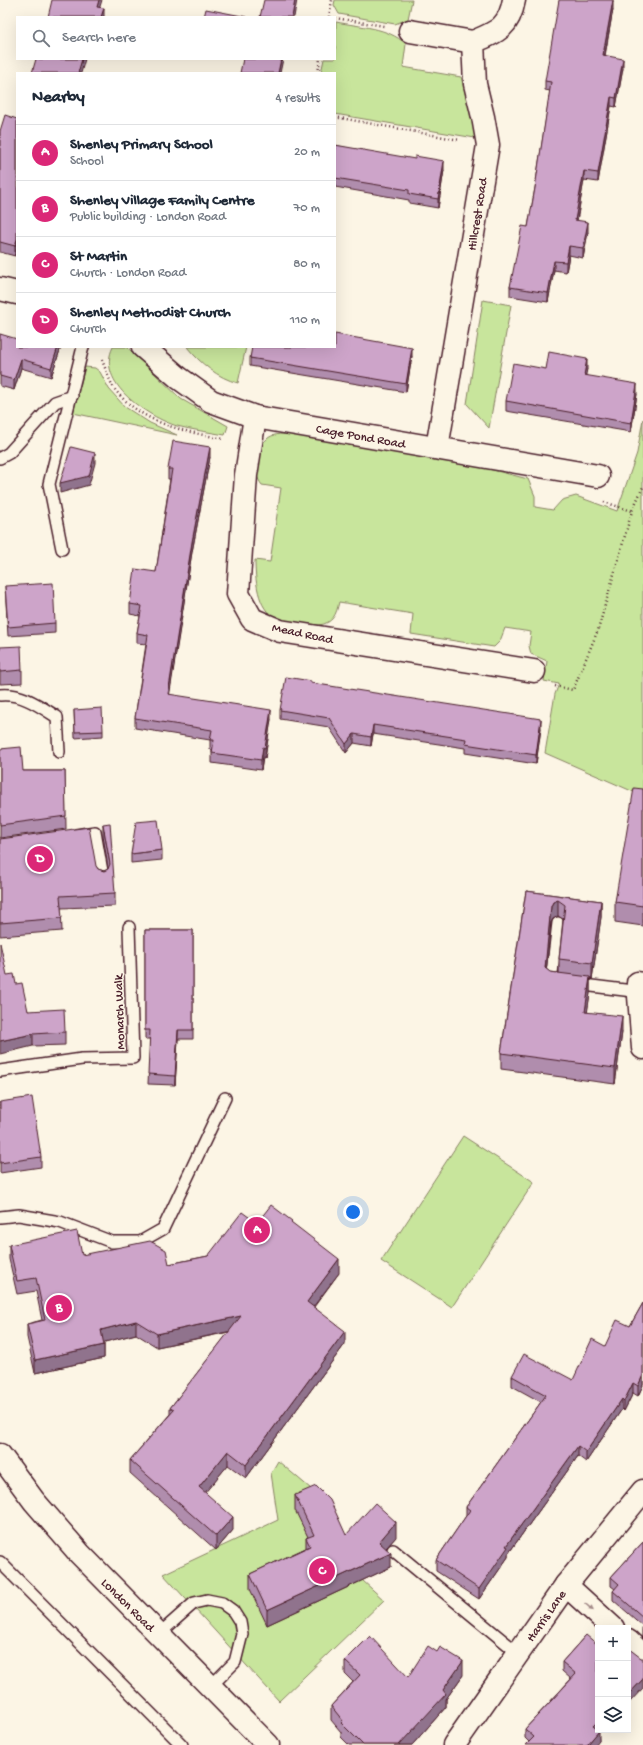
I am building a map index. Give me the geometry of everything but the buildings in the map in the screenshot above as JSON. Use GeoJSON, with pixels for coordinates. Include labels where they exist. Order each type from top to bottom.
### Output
{"type":"FeatureCollection","features":[{"type":"Feature","properties":{"kind":"street"},"geometry":{"type":"LineString","coordinates":[[410,31],[473,42],[490,35],[505,26],[512,14],[514,0]]}},
{"type":"Feature","properties":{"kind":"street","name":"Hillcrest Road"},"geometry":{"type":"LineString","coordinates":[[438,448],[488,145],[484,117],[475,84],[473,42]]}},
{"type":"Feature","properties":{"kind":"street"},"geometry":{"type":"LineString","coordinates":[[0,289],[16,293]]}},
{"type":"Feature","properties":{"kind":"street","name":"Cage Pond Road"},"geometry":{"type":"LineString","coordinates":[[144,348],[179,378],[211,402],[255,417],[598,476]]}},
{"type":"Feature","properties":{"kind":"street","name":"Mead Road"},"geometry":{"type":"LineString","coordinates":[[255,417],[246,475],[238,594],[252,619],[280,631],[534,671]]}},
{"type":"Feature","properties":{"kind":"street"},"geometry":{"type":"LineString","coordinates":[[640,989],[643,1048]]}},
{"type":"Feature","properties":{"kind":"street","name":"London Road"},"geometry":{"type":"LineString","coordinates":[[0,1455],[34,1501],[80,1554],[268,1745]]}},
{"type":"Feature","properties":{"kind":"street","name":"Harris Lane"},"geometry":{"type":"LineString","coordinates":[[454,1745],[566,1585],[643,1490]]}},
{"type":"Feature","properties":{"kind":"street"},"geometry":{"type":"LineString","coordinates":[[566,1585],[610,1625]]}},
{"type":"Feature","properties":{"kind":"street"},"geometry":{"type":"LineString","coordinates":[[631,1644],[643,1655]]}},
{"type":"Feature","properties":{"kind":"lane"},"geometry":{"type":"LineString","coordinates":[[62,549],[48,484],[72,396],[83,348]]}},
{"type":"Feature","properties":{"kind":"lane"},"geometry":{"type":"LineString","coordinates":[[0,458],[9,452],[55,402],[72,396]]}},
{"type":"Feature","properties":{"kind":"lane"},"geometry":{"type":"LineString","coordinates":[[0,695],[10,694],[28,699],[57,717],[59,752]]}},
{"type":"Feature","properties":{"kind":"lane"},"geometry":{"type":"LineString","coordinates":[[66,836],[95,832],[103,877]]}},
{"type":"Feature","properties":{"kind":"lane"},"geometry":{"type":"LineString","coordinates":[[558,923],[551,981],[640,989]]}},
{"type":"Feature","properties":{"kind":"lane","name":"Monarch Walk"},"geometry":{"type":"LineString","coordinates":[[0,1071],[82,1059],[133,1058],[129,927]]}},
{"type":"Feature","properties":{"kind":"lane"},"geometry":{"type":"LineString","coordinates":[[0,1217],[19,1215],[60,1222],[112,1242],[140,1242],[163,1229],[225,1098]]}},
{"type":"Feature","properties":{"kind":"lane"},"geometry":{"type":"LineString","coordinates":[[393,1550],[518,1653]]}},
{"type":"Feature","properties":{"kind":"lane"},"geometry":{"type":"LineString","coordinates":[[0,1562],[182,1745]]}},
{"type":"Feature","properties":{"kind":"lane"},"geometry":{"type":"LineString","coordinates":[[159,1634],[194,1603],[207,1600],[215,1601],[222,1603],[233,1611],[240,1622],[242,1634],[235,1662],[211,1686]]}},
{"type":"Feature","properties":{"kind":"path"},"geometry":{"type":"LineString","coordinates":[[329,16],[332,0]]}},
{"type":"Feature","properties":{"kind":"path"},"geometry":{"type":"LineString","coordinates":[[336,18],[410,31]]}},
{"type":"Feature","properties":{"kind":"path"},"geometry":{"type":"LineString","coordinates":[[318,72],[320,60]]}},
{"type":"Feature","properties":{"kind":"path"},"geometry":{"type":"LineString","coordinates":[[336,117],[488,145]]}},
{"type":"Feature","properties":{"kind":"path"},"geometry":{"type":"LineString","coordinates":[[101,359],[116,390],[139,411],[155,421],[174,429],[250,444]]}},
{"type":"Feature","properties":{"kind":"path"},"geometry":{"type":"LineString","coordinates":[[534,671],[546,684],[573,690],[598,630],[632,511],[643,487]]}},
{"type":"Feature","properties":{"kind":"green space"},"geometry":{"type":"Polygon","coordinates":[[[335,0],[412,0],[408,19],[395,24],[339,14],[334,5],[335,0]]]}},
{"type":"Feature","properties":{"kind":"green space"},"geometry":{"type":"Polygon","coordinates":[[[336,22],[373,28],[391,34],[406,44],[403,67],[461,77],[474,123],[475,138],[336,114],[336,72],[321,72],[324,60],[336,60],[336,22]]]}},
{"type":"Feature","properties":{"kind":"green space"},"geometry":{"type":"Polygon","coordinates":[[[483,300],[511,305],[489,428],[467,404],[483,300]]]}},
{"type":"Feature","properties":{"kind":"green space"},"geometry":{"type":"Polygon","coordinates":[[[113,348],[128,348],[181,399],[228,426],[225,435],[177,426],[152,415],[139,407],[127,397],[118,385],[111,373],[109,360],[113,348]]]}},
{"type":"Feature","properties":{"kind":"green space"},"geometry":{"type":"Polygon","coordinates":[[[188,348],[246,348],[238,383],[223,378],[198,359],[188,348]]]}},
{"type":"Feature","properties":{"kind":"green space"},"geometry":{"type":"Polygon","coordinates":[[[85,367],[95,368],[100,372],[109,389],[125,407],[150,423],[177,435],[73,413],[85,367]]]}},
{"type":"Feature","properties":{"kind":"green space"},"geometry":{"type":"Polygon","coordinates":[[[643,419],[643,796],[545,753],[555,694],[559,684],[544,681],[547,661],[531,654],[529,646],[531,632],[505,628],[500,641],[494,647],[411,634],[413,614],[339,602],[337,611],[333,618],[324,624],[319,625],[291,622],[276,618],[270,614],[261,601],[258,592],[255,560],[270,562],[281,488],[262,485],[257,474],[256,462],[259,449],[271,436],[288,434],[489,469],[528,479],[535,496],[535,507],[553,510],[562,500],[576,496],[617,511],[637,453],[643,419]]]}},
{"type":"Feature","properties":{"kind":"green space"},"geometry":{"type":"Polygon","coordinates":[[[463,1136],[534,1182],[452,1307],[381,1261],[463,1136]]]}},
{"type":"Feature","properties":{"kind":"green space"},"geometry":{"type":"Polygon","coordinates":[[[278,1461],[330,1505],[362,1580],[384,1600],[279,1701],[163,1574],[278,1520],[271,1473],[278,1461]]]}},
{"type":"Feature","properties":{"kind":"place","name":"Shenley Methodist Church"},"geometry":{"type":"Point","coordinates":[40,859]}},
{"type":"Feature","properties":{"kind":"place","name":"Shenley Primary School"},"geometry":{"type":"Point","coordinates":[257,1230]}},
{"type":"Feature","properties":{"kind":"place","name":"Shenley Village Family Centre"},"geometry":{"type":"Point","coordinates":[59,1308]}},
{"type":"Feature","properties":{"kind":"place","name":"St Martin"},"geometry":{"type":"Point","coordinates":[322,1571]}}]}
